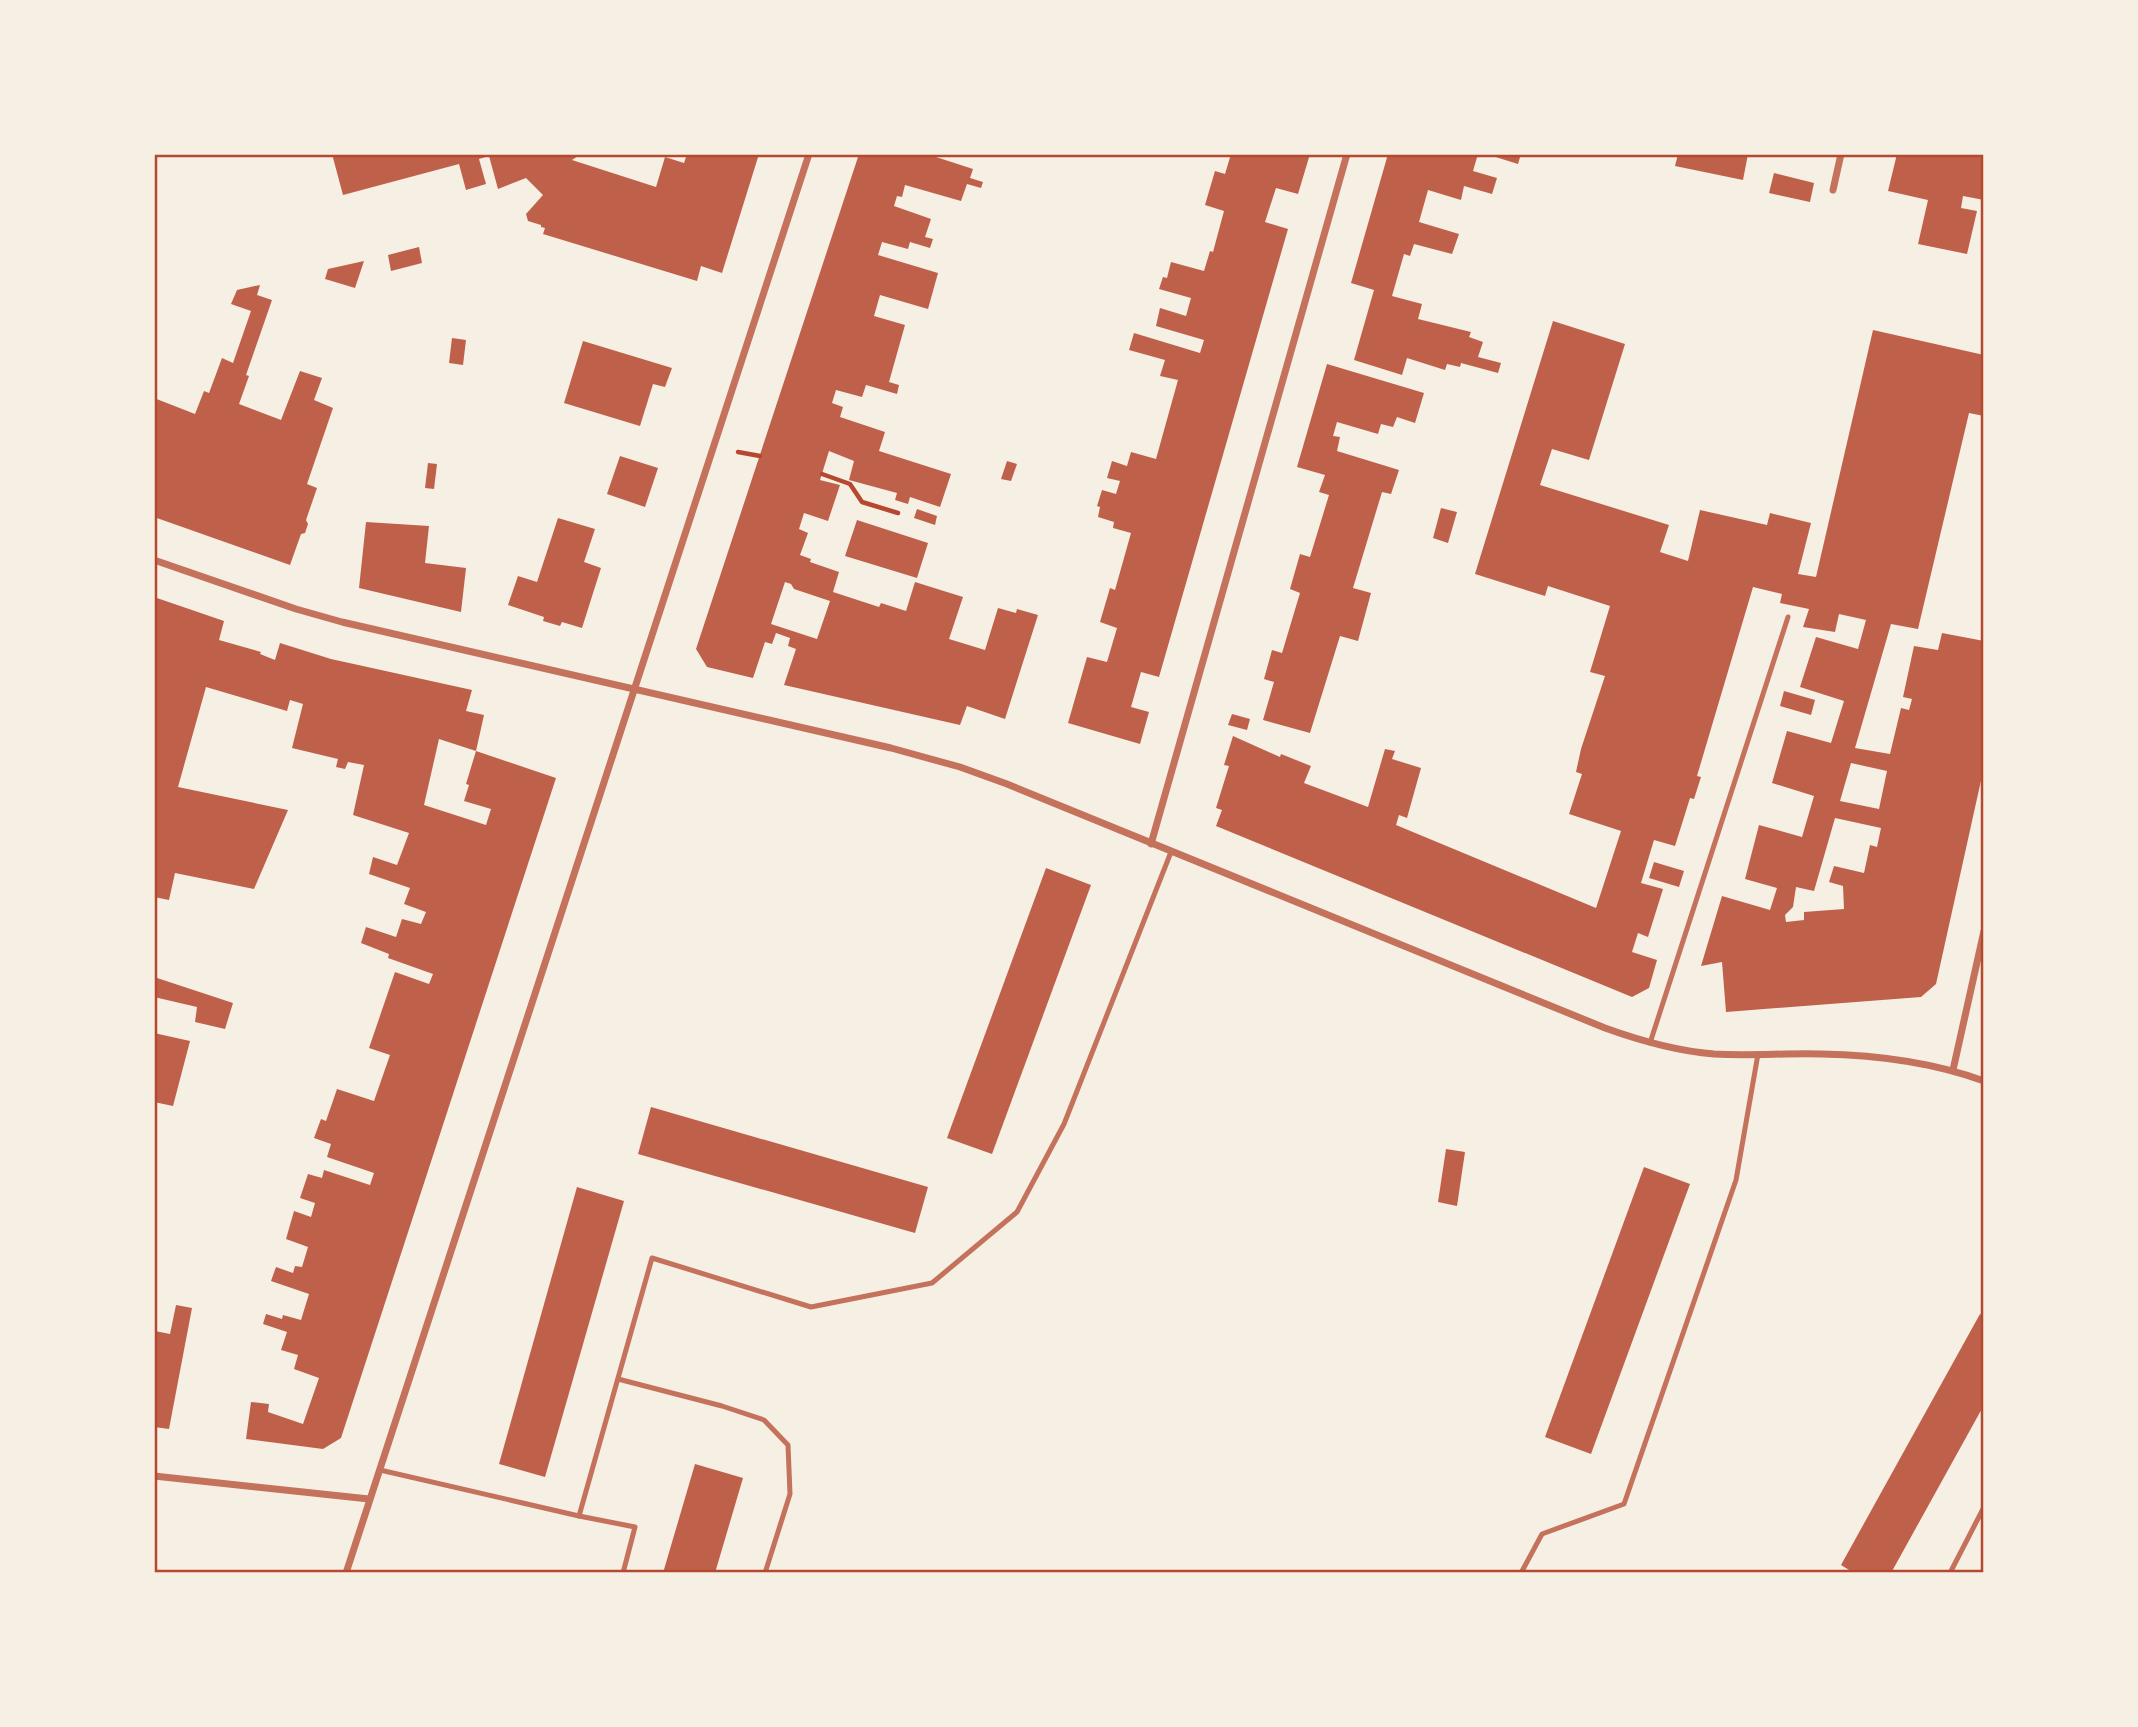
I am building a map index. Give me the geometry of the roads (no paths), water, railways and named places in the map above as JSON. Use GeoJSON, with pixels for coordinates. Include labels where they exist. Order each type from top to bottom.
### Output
{"type":"FeatureCollection","features":[{"type":"Feature","properties":{"kind":"street"},"geometry":{"type":"LineString","coordinates":[[346,1573],[809,154]]}},
{"type":"Feature","properties":{"kind":"street"},"geometry":{"type":"LineString","coordinates":[[1151,844],[1347,154]]}},
{"type":"Feature","properties":{"kind":"street"},"geometry":{"type":"LineString","coordinates":[[1833,190],[1841,154]]}},
{"type":"Feature","properties":{"kind":"street"},"geometry":{"type":"LineString","coordinates":[[154,560],[342,622],[891,748],[960,767],[1592,1023],[1650,1043],[1715,1054],[1824,1054],[1902,1060],[1953,1070],[1984,1081]]}},
{"type":"Feature","properties":{"kind":"street"},"geometry":{"type":"LineString","coordinates":[[1953,1070],[1984,931]]}},
{"type":"Feature","properties":{"kind":"street"},"geometry":{"type":"LineString","coordinates":[[154,1476],[369,1499]]}},
{"type":"Feature","properties":{"kind":"lane"},"geometry":{"type":"LineString","coordinates":[[1650,1043],[1788,617]]}},
{"type":"Feature","properties":{"kind":"lane"},"geometry":{"type":"LineString","coordinates":[[579,1516],[652,1258],[811,1307],[932,1283],[1017,1212],[1064,1124],[1171,852]]}},
{"type":"Feature","properties":{"kind":"lane"},"geometry":{"type":"LineString","coordinates":[[1521,1573],[1542,1534],[1624,1504],[1737,1180],[1758,1054]]}},
{"type":"Feature","properties":{"kind":"lane"},"geometry":{"type":"LineString","coordinates":[[618,1379],[722,1406],[764,1420],[788,1445],[790,1494],[765,1573]]}},
{"type":"Feature","properties":{"kind":"lane"},"geometry":{"type":"LineString","coordinates":[[380,1470],[635,1527],[623,1573]]}},
{"type":"Feature","properties":{"kind":"lane"},"geometry":{"type":"LineString","coordinates":[[1951,1573],[1984,1507]]}}]}
